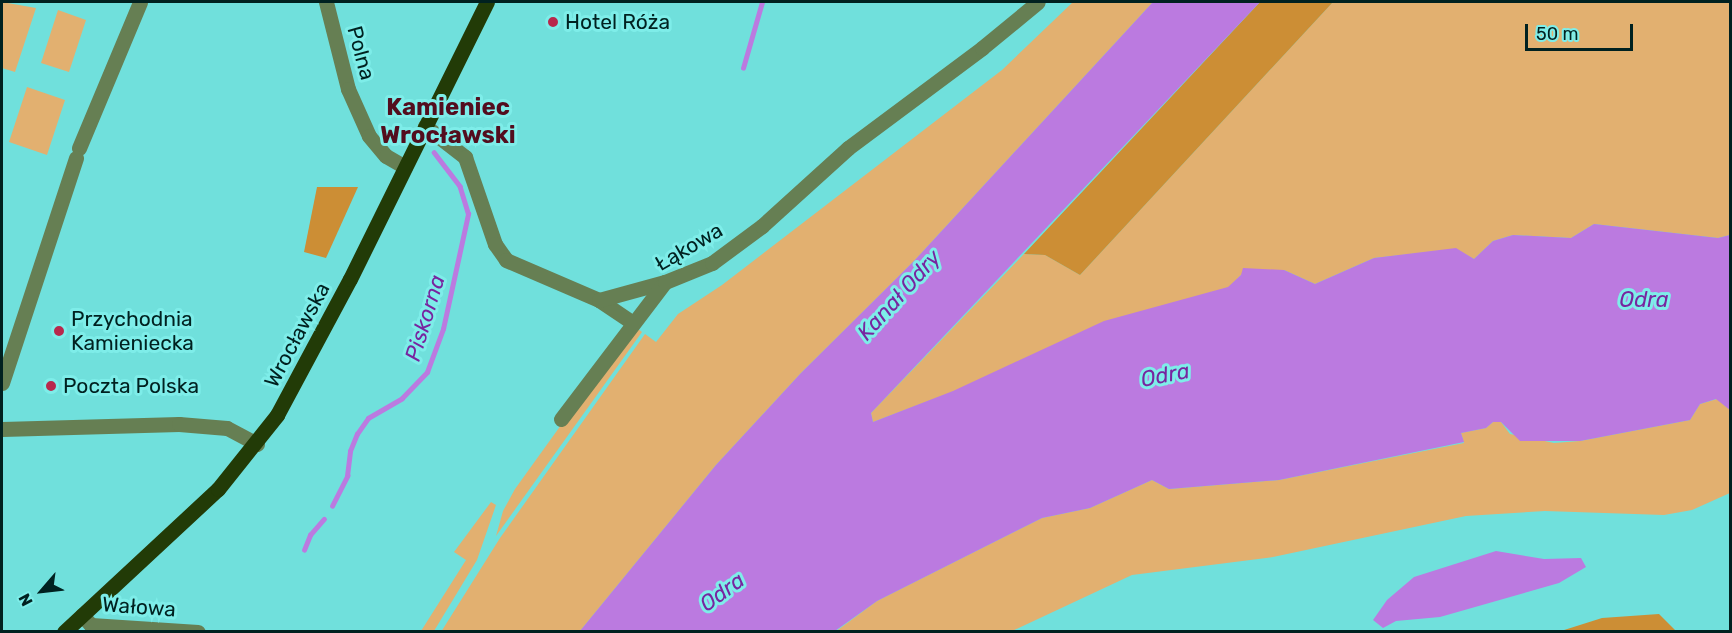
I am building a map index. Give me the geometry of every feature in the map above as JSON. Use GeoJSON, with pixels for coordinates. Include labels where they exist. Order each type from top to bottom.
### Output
{"type":"FeatureCollection","features":[{"type":"Feature","properties":{"kind":"main road","name":"Wrocławska"},"geometry":{"type":"LineString","coordinates":[[64,632],[218,489],[257,444],[296,386],[487,2]]}},
{"type":"Feature","properties":{"kind":"street"},"geometry":{"type":"LineString","coordinates":[[2,383],[78,153],[140,2]]}},
{"type":"Feature","properties":{"kind":"street","name":"Polna"},"geometry":{"type":"LineString","coordinates":[[326,2],[348,89],[369,136],[386,156],[405,167]]}},
{"type":"Feature","properties":{"kind":"street","name":"Łąkowa"},"geometry":{"type":"LineString","coordinates":[[561,419],[664,282],[712,263],[762,226],[848,148],[982,48],[1038,2]]}},
{"type":"Feature","properties":{"kind":"street"},"geometry":{"type":"LineString","coordinates":[[425,126],[465,157],[495,244],[506,260],[599,300],[632,322]]}},
{"type":"Feature","properties":{"kind":"street"},"geometry":{"type":"LineString","coordinates":[[599,300],[664,282]]}},
{"type":"Feature","properties":{"kind":"street"},"geometry":{"type":"LineString","coordinates":[[2,429],[199,426],[227,428],[257,444]]}},
{"type":"Feature","properties":{"kind":"street","name":"Wałowa"},"geometry":{"type":"LineString","coordinates":[[82,615],[91,625],[198,632]]}},
{"type":"Feature","properties":{"kind":"shaded area"},"geometry":{"type":"Polygon","coordinates":[[[2,2],[36,8],[15,72],[2,68],[2,2]]]}},
{"type":"Feature","properties":{"kind":"shaded area"},"geometry":{"type":"Polygon","coordinates":[[[1073,2],[1153,2],[914,261],[801,373],[716,465],[580,631],[441,632],[500,538],[645,334],[656,342],[678,314],[722,285],[1002,70],[1073,2]]]}},
{"type":"Feature","properties":{"kind":"shaded area"},"geometry":{"type":"Polygon","coordinates":[[[1260,2],[1333,2],[1080,275],[1045,255],[1024,254],[1260,2]]]}},
{"type":"Feature","properties":{"kind":"shaded area"},"geometry":{"type":"Polygon","coordinates":[[[1333,2],[1730,2],[1730,235],[1718,238],[1594,224],[1571,238],[1513,235],[1493,241],[1474,259],[1456,249],[1374,258],[1315,284],[1284,270],[1241,275],[1229,287],[873,422],[871,413],[1024,254],[1045,255],[1080,275],[1333,2]]]}},
{"type":"Feature","properties":{"kind":"shaded area"},"geometry":{"type":"Polygon","coordinates":[[[58,10],[86,20],[69,72],[41,63],[58,10]]]}},
{"type":"Feature","properties":{"kind":"shaded area"},"geometry":{"type":"Polygon","coordinates":[[[27,87],[65,100],[47,155],[9,142],[27,87]]]}},
{"type":"Feature","properties":{"kind":"shaded area"},"geometry":{"type":"Polygon","coordinates":[[[317,187],[358,187],[326,258],[304,252],[317,187]]]}},
{"type":"Feature","properties":{"kind":"shaded area"},"geometry":{"type":"Polygon","coordinates":[[[633,325],[642,332],[496,536],[503,511],[515,489],[633,325]]]}},
{"type":"Feature","properties":{"kind":"shaded area"},"geometry":{"type":"Polygon","coordinates":[[[1717,399],[1730,410],[1730,493],[1692,510],[1664,515],[1545,511],[1466,516],[1273,557],[1132,575],[1012,631],[835,632],[877,601],[1042,518],[1090,508],[1152,480],[1169,489],[1279,480],[1464,443],[1461,433],[1486,428],[1493,422],[1501,422],[1510,434],[1554,443],[1580,441],[1690,420],[1700,404],[1717,399]]]}},
{"type":"Feature","properties":{"kind":"shaded area"},"geometry":{"type":"Polygon","coordinates":[[[491,502],[496,505],[477,560],[434,631],[421,631],[466,560],[454,552],[491,502]]]}},
{"type":"Feature","properties":{"kind":"shaded area"},"geometry":{"type":"Polygon","coordinates":[[[1659,614],[1676,631],[1561,631],[1602,618],[1659,614]]]}},
{"type":"Feature","properties":{"kind":"water"},"geometry":{"type":"Polygon","coordinates":[[[1153,2],[1260,2],[871,413],[873,422],[953,391],[1104,321],[1228,287],[1241,275],[1243,268],[1284,270],[1315,284],[1374,258],[1456,248],[1474,259],[1493,241],[1513,235],[1571,238],[1594,224],[1718,238],[1730,235],[1730,410],[1716,399],[1700,404],[1690,420],[1580,441],[1520,441],[1501,422],[1493,422],[1486,428],[1461,433],[1464,442],[1279,480],[1169,489],[1152,480],[1090,508],[1042,518],[877,601],[835,631],[580,631],[716,465],[801,373],[914,261],[1153,2]]]}},
{"type":"Feature","properties":{"kind":"water"},"geometry":{"type":"Polygon","coordinates":[[[1496,551],[1544,559],[1581,558],[1586,567],[1559,583],[1440,617],[1396,621],[1383,628],[1373,620],[1387,600],[1414,577],[1496,551]]]}},
{"type":"Feature","properties":{"kind":"waterway","name":"Piskorna"},"geometry":{"type":"LineString","coordinates":[[743,68],[762,2]]}},
{"type":"Feature","properties":{"kind":"waterway","name":"Piskorna"},"geometry":{"type":"LineString","coordinates":[[332,506],[347,476],[350,451],[357,434],[368,418],[402,398],[427,372],[443,329],[468,214],[460,187],[434,153]]}},
{"type":"Feature","properties":{"kind":"waterway","name":"Piskorna"},"geometry":{"type":"LineString","coordinates":[[304,550],[310,535],[324,519]]}},
{"type":"Feature","properties":{"kind":"place","name":"Hotel Róża"},"geometry":{"type":"Point","coordinates":[553,22]}},
{"type":"Feature","properties":{"kind":"place","name":"Przychodnia Kamieniecka"},"geometry":{"type":"Point","coordinates":[59,331]}},
{"type":"Feature","properties":{"kind":"place","name":"Poczta Polska"},"geometry":{"type":"Point","coordinates":[51,386]}},
{"type":"Feature","properties":{"kind":"district","name":"Kamieniec Wrocławski"},"geometry":{"type":"Point","coordinates":[448,122]}},
{"type":"Feature","properties":{"kind":"water label","name":"Kanał Odry"},"geometry":{"type":"Point","coordinates":[899,295]}},
{"type":"Feature","properties":{"kind":"water label","name":"Odra"},"geometry":{"type":"Point","coordinates":[1644,300]}},
{"type":"Feature","properties":{"kind":"water label","name":"Odra"},"geometry":{"type":"Point","coordinates":[1165,375]}},
{"type":"Feature","properties":{"kind":"water label","name":"Odra"},"geometry":{"type":"Point","coordinates":[722,592]}}]}
